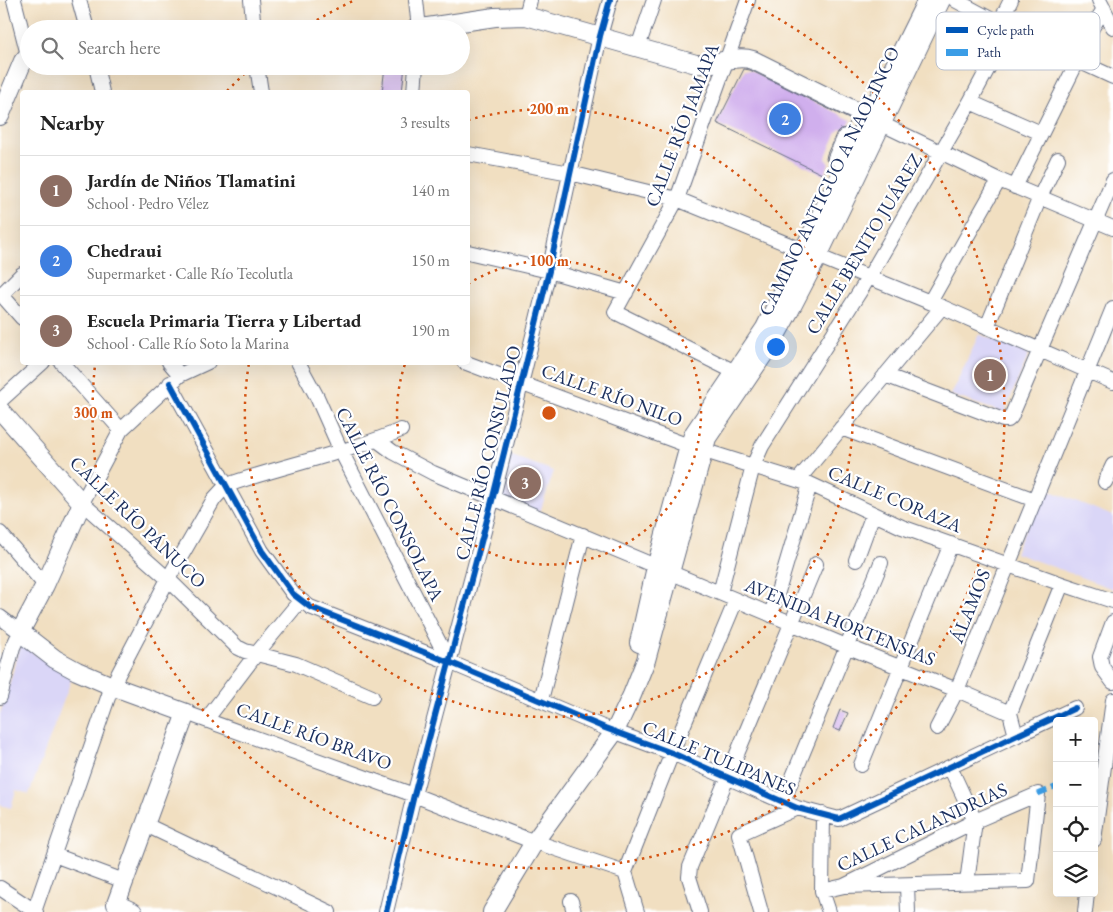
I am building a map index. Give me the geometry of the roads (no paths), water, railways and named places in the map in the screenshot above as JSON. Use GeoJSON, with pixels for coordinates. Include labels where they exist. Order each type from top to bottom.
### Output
{"type":"FeatureCollection","features":[{"type":"Feature","properties":{"kind":"main road","name":"CAMINO ANTIGUO A NAOLINCO"},"geometry":{"type":"LineString","coordinates":[[876,121],[927,0]]}},
{"type":"Feature","properties":{"kind":"main road","name":"CAMINO ANTIGUO A NAOLINCO"},"geometry":{"type":"LineString","coordinates":[[696,448],[774,339],[853,167],[942,0]]}},
{"type":"Feature","properties":{"kind":"main road"},"geometry":{"type":"LineString","coordinates":[[470,21],[495,17],[528,8],[600,36],[696,64],[712,64],[745,57],[876,121]]}},
{"type":"Feature","properties":{"kind":"main road"},"geometry":{"type":"LineString","coordinates":[[0,115],[20,68]]}},
{"type":"Feature","properties":{"kind":"main road","name":"CAMINO ANTIGUO A NAOLINCO"},"geometry":{"type":"LineString","coordinates":[[481,912],[529,840],[610,730],[663,570],[696,448],[700,423],[812,253]]}},
{"type":"Feature","properties":{"kind":"main road","name":"CALLE RÍO PÁNUCO"},"geometry":{"type":"LineString","coordinates":[[0,410],[82,503]]}},
{"type":"Feature","properties":{"kind":"main road"},"geometry":{"type":"LineString","coordinates":[[20,632],[45,585],[82,503]]}},
{"type":"Feature","properties":{"kind":"main road","name":"CALLE RÍO BRAVO"},"geometry":{"type":"LineString","coordinates":[[20,632],[54,659],[112,686],[186,713]]}},
{"type":"Feature","properties":{"kind":"main road"},"geometry":{"type":"LineString","coordinates":[[133,912],[114,908],[186,713]]}},
{"type":"Feature","properties":{"kind":"main road","name":"CAMINO ANTIGUO A NAOLINCO"},"geometry":{"type":"LineString","coordinates":[[492,912],[529,840]]}},
{"type":"Feature","properties":{"kind":"street"},"geometry":{"type":"LineString","coordinates":[[14,0],[20,23]]}},
{"type":"Feature","properties":{"kind":"street"},"geometry":{"type":"LineString","coordinates":[[79,0],[85,20]]}},
{"type":"Feature","properties":{"kind":"street"},"geometry":{"type":"LineString","coordinates":[[251,0],[253,20]]}},
{"type":"Feature","properties":{"kind":"street"},"geometry":{"type":"LineString","coordinates":[[416,0],[417,20]]}},
{"type":"Feature","properties":{"kind":"street","name":"CALLE RÍO CONSULADO"},"geometry":{"type":"LineString","coordinates":[[386,912],[414,795],[493,497],[549,271],[600,36],[610,0]]}},
{"type":"Feature","properties":{"kind":"street"},"geometry":{"type":"LineString","coordinates":[[638,47],[654,0]]}},
{"type":"Feature","properties":{"kind":"street","name":"CALLE RÍO JAMAPA"},"geometry":{"type":"LineString","coordinates":[[735,372],[615,312],[677,199],[748,0]]}},
{"type":"Feature","properties":{"kind":"street"},"geometry":{"type":"LineString","coordinates":[[955,0],[977,12]]}},
{"type":"Feature","properties":{"kind":"street"},"geometry":{"type":"LineString","coordinates":[[1101,5],[1113,27]]}},
{"type":"Feature","properties":{"kind":"street","name":"CALLE BENITO JUÁREZ"},"geometry":{"type":"LineString","coordinates":[[720,593],[753,466],[762,446],[870,277],[970,102],[985,70]]}},
{"type":"Feature","properties":{"kind":"street"},"geometry":{"type":"LineString","coordinates":[[1015,187],[1073,70]]}},
{"type":"Feature","properties":{"kind":"street"},"geometry":{"type":"LineString","coordinates":[[1099,70],[1113,77]]}},
{"type":"Feature","properties":{"kind":"street"},"geometry":{"type":"LineString","coordinates":[[98,75],[102,90]]}},
{"type":"Feature","properties":{"kind":"street"},"geometry":{"type":"LineString","coordinates":[[259,75],[261,90]]}},
{"type":"Feature","properties":{"kind":"street"},"geometry":{"type":"LineString","coordinates":[[414,90],[415,75]]}},
{"type":"Feature","properties":{"kind":"street"},"geometry":{"type":"LineString","coordinates":[[970,102],[1041,134]]}},
{"type":"Feature","properties":{"kind":"street"},"geometry":{"type":"LineString","coordinates":[[876,121],[999,180],[1113,228]]}},
{"type":"Feature","properties":{"kind":"street"},"geometry":{"type":"LineString","coordinates":[[470,154],[570,173],[677,199],[870,277],[1113,382]]}},
{"type":"Feature","properties":{"kind":"street"},"geometry":{"type":"LineString","coordinates":[[987,327],[1040,197],[1058,159]]}},
{"type":"Feature","properties":{"kind":"street"},"geometry":{"type":"LineString","coordinates":[[771,615],[804,482],[842,428],[885,376],[936,305],[999,180]]}},
{"type":"Feature","properties":{"kind":"street"},"geometry":{"type":"LineString","coordinates":[[885,376],[1003,420],[1008,420],[1011,417],[1113,180]]}},
{"type":"Feature","properties":{"kind":"street"},"geometry":{"type":"LineString","coordinates":[[470,252],[549,271],[626,293]]}},
{"type":"Feature","properties":{"kind":"street"},"geometry":{"type":"LineString","coordinates":[[20,276],[1,294],[20,316]]}},
{"type":"Feature","properties":{"kind":"street","name":"ÁLAMOS"},"geometry":{"type":"LineString","coordinates":[[937,728],[957,690],[1086,370],[1113,308]]}},
{"type":"Feature","properties":{"kind":"street","name":"CALLE RÍO NILO"},"geometry":{"type":"LineString","coordinates":[[470,364],[696,448]]}},
{"type":"Feature","properties":{"kind":"street"},"geometry":{"type":"LineString","coordinates":[[0,401],[40,365]]}},
{"type":"Feature","properties":{"kind":"street"},"geometry":{"type":"LineString","coordinates":[[65,365],[121,430]]}},
{"type":"Feature","properties":{"kind":"street"},"geometry":{"type":"LineString","coordinates":[[170,365],[226,486],[262,551],[300,601],[256,653],[206,720]]}},
{"type":"Feature","properties":{"kind":"street"},"geometry":{"type":"LineString","coordinates":[[82,503],[121,430],[175,379],[202,365]]}},
{"type":"Feature","properties":{"kind":"street","name":"CALLE RÍO CONSOLAPA"},"geometry":{"type":"LineString","coordinates":[[300,365],[317,397],[341,451],[449,662]]}},
{"type":"Feature","properties":{"kind":"street"},"geometry":{"type":"LineString","coordinates":[[842,428],[1035,500]]}},
{"type":"Feature","properties":{"kind":"street"},"geometry":{"type":"LineString","coordinates":[[0,888],[35,912],[112,686],[168,579],[214,499],[226,486],[378,440],[401,430]]}},
{"type":"Feature","properties":{"kind":"street","name":"AVENIDA HORTENSIAS"},"geometry":{"type":"LineString","coordinates":[[378,440],[410,462],[663,570],[1010,713]]}},
{"type":"Feature","properties":{"kind":"street","name":"CALLE CORAZA"},"geometry":{"type":"LineString","coordinates":[[696,448],[804,482],[902,527],[1113,601]]}},
{"type":"Feature","properties":{"kind":"street"},"geometry":{"type":"LineString","coordinates":[[1104,482],[1113,465]]}},
{"type":"Feature","properties":{"kind":"street","name":"CALLE RÍO PÁNUCO"},"geometry":{"type":"LineString","coordinates":[[82,503],[168,579],[229,640],[245,651],[296,664],[372,697]]}},
{"type":"Feature","properties":{"kind":"street"},"geometry":{"type":"LineString","coordinates":[[856,560],[873,514]]}},
{"type":"Feature","properties":{"kind":"street"},"geometry":{"type":"LineString","coordinates":[[0,533],[45,585]]}},
{"type":"Feature","properties":{"kind":"street"},"geometry":{"type":"LineString","coordinates":[[541,700],[583,536]]}},
{"type":"Feature","properties":{"kind":"street"},"geometry":{"type":"LineString","coordinates":[[861,765],[951,544]]}},
{"type":"Feature","properties":{"kind":"street"},"geometry":{"type":"LineString","coordinates":[[783,800],[882,563]]}},
{"type":"Feature","properties":{"kind":"street"},"geometry":{"type":"LineString","coordinates":[[700,912],[689,876],[690,867],[816,564]]}},
{"type":"Feature","properties":{"kind":"street"},"geometry":{"type":"LineString","coordinates":[[1016,736],[1010,713],[1062,584]]}},
{"type":"Feature","properties":{"kind":"street"},"geometry":{"type":"LineString","coordinates":[[637,912],[626,872],[672,753],[736,600]]}},
{"type":"Feature","properties":{"kind":"street","name":"CALLE TULIPANES"},"geometry":{"type":"LineString","coordinates":[[300,601],[322,613],[449,662],[610,730],[728,776],[797,808],[839,819],[1075,708]]}},
{"type":"Feature","properties":{"kind":"street","name":"CALLE RÍO BRAVO"},"geometry":{"type":"LineString","coordinates":[[0,617],[20,632]]}},
{"type":"Feature","properties":{"kind":"street"},"geometry":{"type":"LineString","coordinates":[[1113,622],[1099,662],[1113,682]]}},
{"type":"Feature","properties":{"kind":"street"},"geometry":{"type":"LineString","coordinates":[[0,697],[13,647],[20,632]]}},
{"type":"Feature","properties":{"kind":"street"},"geometry":{"type":"LineString","coordinates":[[1098,811],[1113,700]]}},
{"type":"Feature","properties":{"kind":"street","name":"CALLE RÍO BRAVO"},"geometry":{"type":"LineString","coordinates":[[186,713],[414,795],[529,840],[626,872]]}},
{"type":"Feature","properties":{"kind":"street"},"geometry":{"type":"LineString","coordinates":[[844,886],[967,883],[975,821],[950,766]]}},
{"type":"Feature","properties":{"kind":"street","name":"CALLE CALANDRIAS"},"geometry":{"type":"LineString","coordinates":[[822,891],[844,886],[975,821],[1038,794],[1028,881],[967,883]]}},
{"type":"Feature","properties":{"kind":"street"},"geometry":{"type":"LineString","coordinates":[[761,912],[739,834],[797,808]]}},
{"type":"Feature","properties":{"kind":"street"},"geometry":{"type":"LineString","coordinates":[[823,814],[822,891],[830,912]]}},
{"type":"Feature","properties":{"kind":"street"},"geometry":{"type":"LineString","coordinates":[[146,825],[329,912]]}},
{"type":"Feature","properties":{"kind":"street"},"geometry":{"type":"LineString","coordinates":[[54,855],[124,881]]}},
{"type":"Feature","properties":{"kind":"street"},"geometry":{"type":"LineString","coordinates":[[907,885],[908,912]]}},
{"type":"Feature","properties":{"kind":"street"},"geometry":{"type":"LineString","coordinates":[[1085,912],[1087,897]]}},
{"type":"Feature","properties":{"kind":"place","name":"Chedraui"},"geometry":{"type":"Point","coordinates":[785,119]}},
{"type":"Feature","properties":{"kind":"place","name":"Jardín de Niños Tlamatini"},"geometry":{"type":"Point","coordinates":[990,375]}},
{"type":"Feature","properties":{"kind":"place","name":"Escuela Primaria Tierra y Libertad"},"geometry":{"type":"Point","coordinates":[525,483]}}]}
